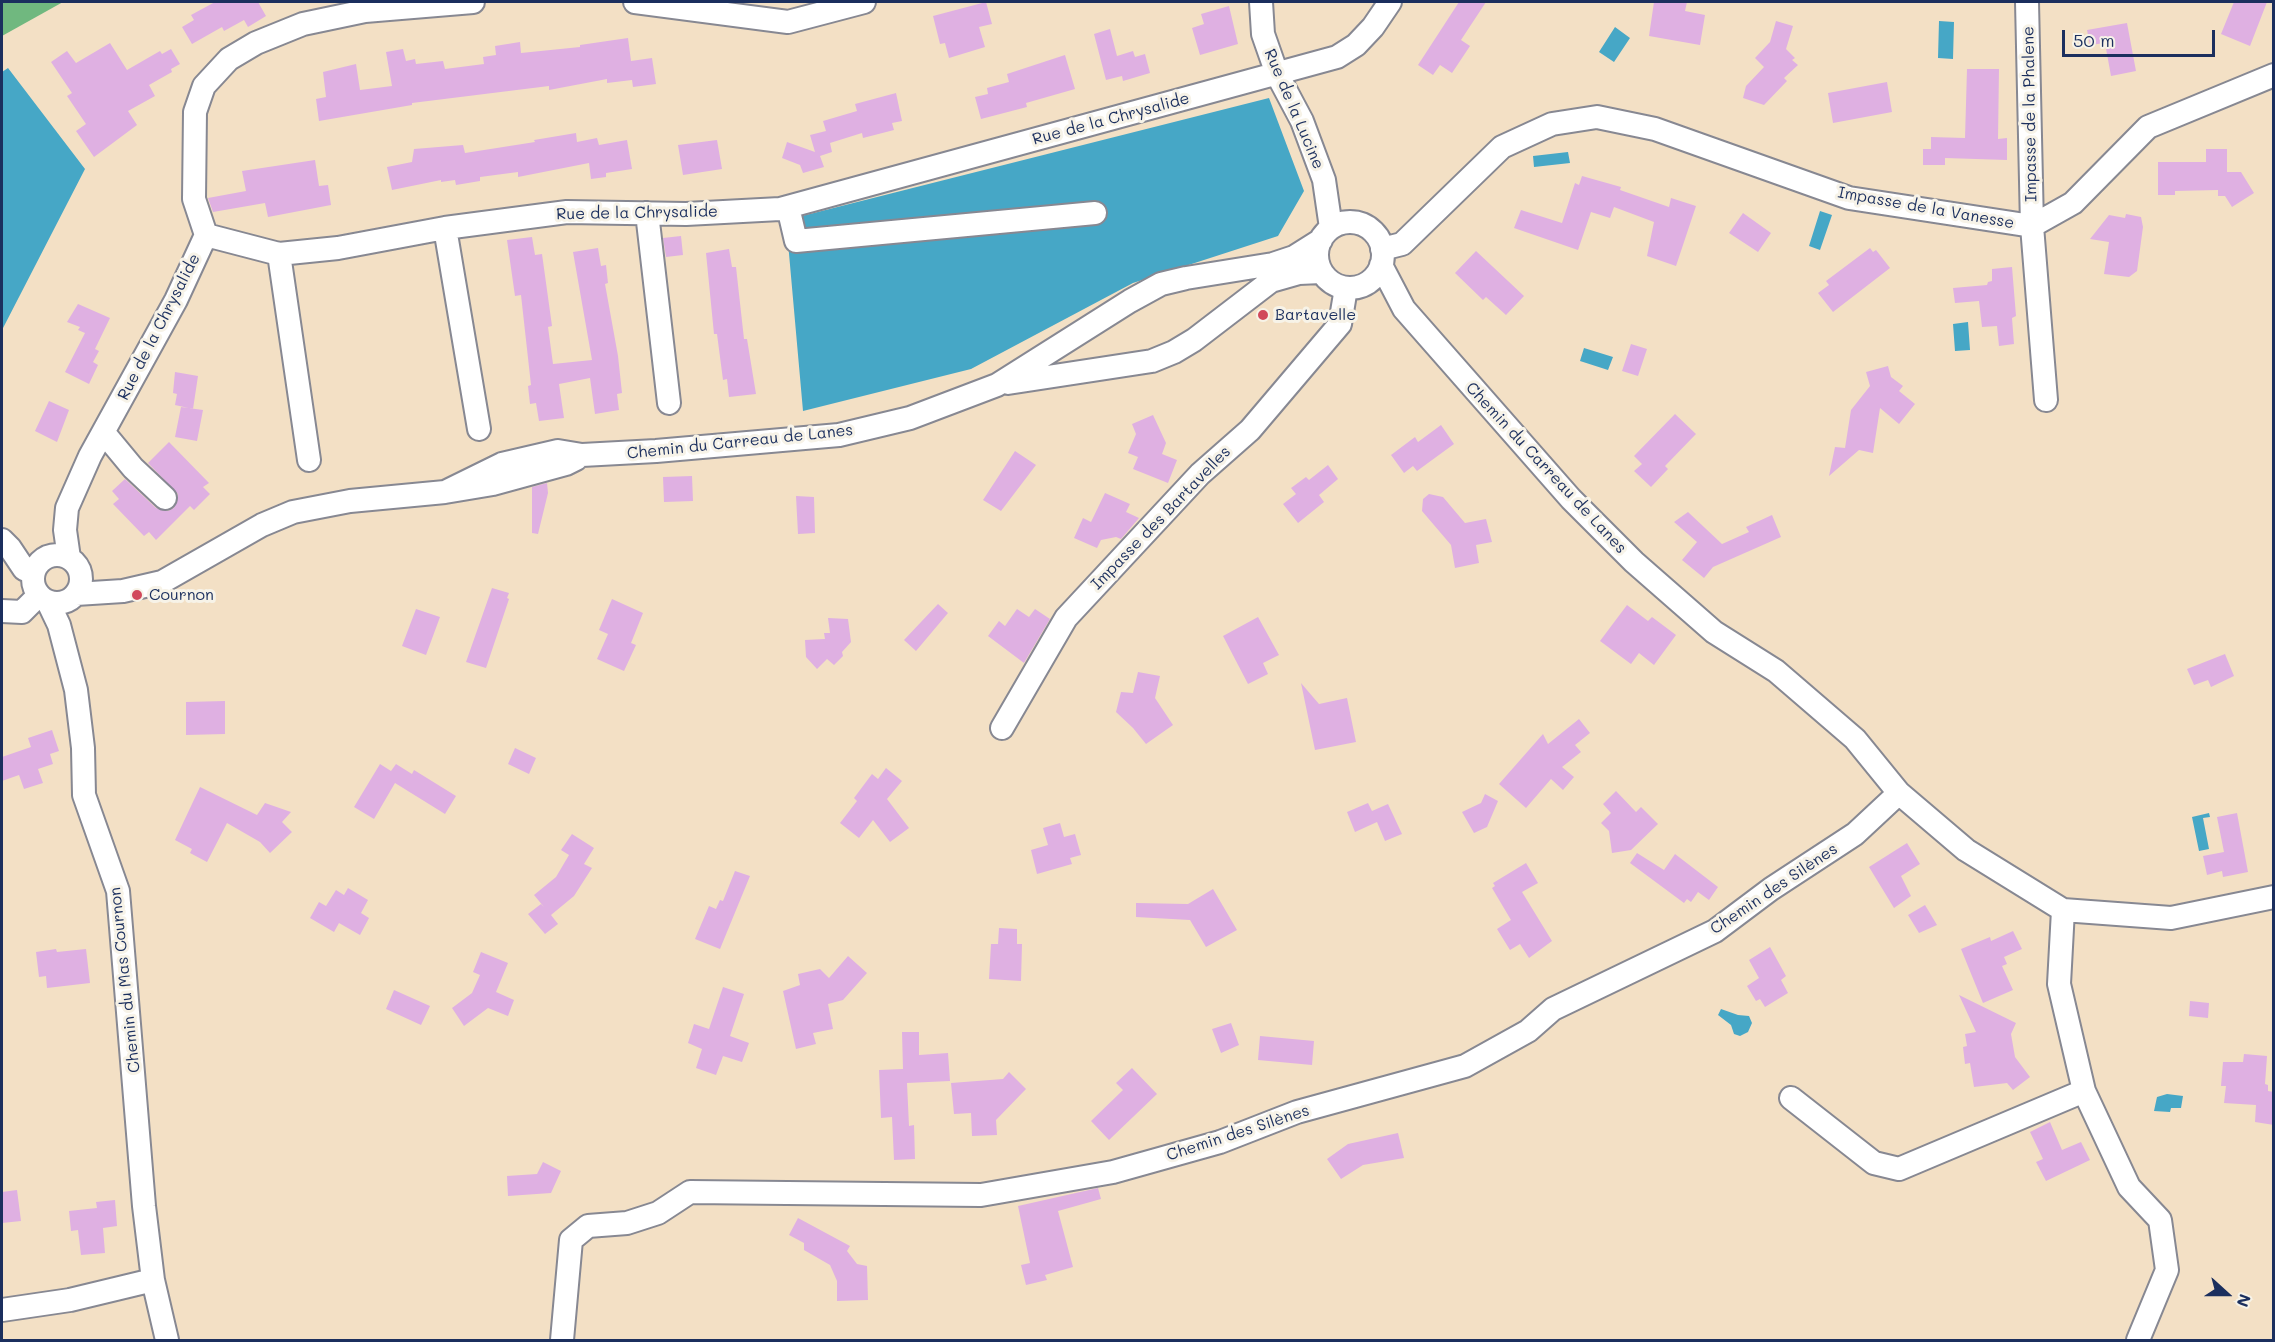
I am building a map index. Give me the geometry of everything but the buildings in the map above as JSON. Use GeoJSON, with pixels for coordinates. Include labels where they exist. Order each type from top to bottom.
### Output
{"type":"FeatureCollection","features":[{"type":"Feature","properties":{"kind":"street"},"geometry":{"type":"LineString","coordinates":[[206,235],[194,199],[195,112],[204,86],[229,59],[256,43],[303,24],[366,11],[473,2]]}},
{"type":"Feature","properties":{"kind":"street"},"geometry":{"type":"LineString","coordinates":[[635,2],[788,22],[864,2]]}},
{"type":"Feature","properties":{"kind":"street","name":"Rue de la Lucine"},"geometry":{"type":"LineString","coordinates":[[1261,2],[1263,34],[1277,74],[1302,121],[1324,180],[1373,242]]}},
{"type":"Feature","properties":{"kind":"street","name":"Rue de la Chrysalide"},"geometry":{"type":"LineString","coordinates":[[54,564],[65,530],[68,508],[104,433],[176,300],[206,235],[279,254],[338,248],[445,228],[567,212],[686,214],[788,207],[1337,57],[1356,45],[1373,27],[1390,2]]}},
{"type":"Feature","properties":{"kind":"street","name":"Impasse de la Phalene"},"geometry":{"type":"LineString","coordinates":[[2027,2],[2032,226],[2046,400]]}},
{"type":"Feature","properties":{"kind":"street","name":"Impasse de la Vanesse"},"geometry":{"type":"LineString","coordinates":[[1373,242],[1397,227],[1433,215],[1502,147],[1552,124],[1598,117],[1655,129],[1849,198],[2032,226],[2073,203],[2148,128],[2274,75]]}},
{"type":"Feature","properties":{"kind":"street","name":"Rue de la Lucine"},"geometry":{"type":"LineString","coordinates":[[1324,180],[1326,234]]}},
{"type":"Feature","properties":{"kind":"street"},"geometry":{"type":"LineString","coordinates":[[788,207],[796,242],[1095,213]]}},
{"type":"Feature","properties":{"kind":"street"},"geometry":{"type":"LineString","coordinates":[[647,213],[669,403]]}},
{"type":"Feature","properties":{"kind":"street"},"geometry":{"type":"LineString","coordinates":[[1338,224],[1373,242],[1370,281],[1353,287],[1328,280],[1321,272],[1317,250],[1326,234],[1338,224]]}},
{"type":"Feature","properties":{"kind":"street"},"geometry":{"type":"LineString","coordinates":[[445,228],[479,429]]}},
{"type":"Feature","properties":{"kind":"street","name":"Chemin du Carreau de Lanes"},"geometry":{"type":"LineString","coordinates":[[58,598],[123,591],[162,582],[262,525],[293,512],[350,501],[445,492],[493,484],[566,464],[582,455],[839,435],[910,418],[997,384],[1161,284],[1273,264],[1294,257],[1326,234]]}},
{"type":"Feature","properties":{"kind":"street","name":"Chemin du Carreau de Lanes"},"geometry":{"type":"LineString","coordinates":[[1373,242],[1404,309],[1571,499],[1634,562],[1714,632],[1776,671],[1855,739],[1899,794],[1966,850],[2063,910],[2171,918],[2274,897]]}},
{"type":"Feature","properties":{"kind":"street"},"geometry":{"type":"LineString","coordinates":[[279,254],[309,460]]}},
{"type":"Feature","properties":{"kind":"street","name":"Chemin du Carreau de Lanes"},"geometry":{"type":"LineString","coordinates":[[997,384],[1152,360],[1174,352],[1194,340],[1271,281],[1299,273],[1321,272]]}},
{"type":"Feature","properties":{"kind":"street","name":"Chemin du Carreau de Lanes"},"geometry":{"type":"LineString","coordinates":[[1353,287],[1404,309]]}},
{"type":"Feature","properties":{"kind":"street","name":"Impasse des Bartavelles"},"geometry":{"type":"LineString","coordinates":[[1002,728],[1066,618],[1200,474],[1250,430],[1340,324],[1353,287]]}},
{"type":"Feature","properties":{"kind":"street"},"geometry":{"type":"LineString","coordinates":[[104,433],[133,468],[165,498]]}},
{"type":"Feature","properties":{"kind":"street"},"geometry":{"type":"LineString","coordinates":[[6,544],[24,569],[54,564],[123,591]]}},
{"type":"Feature","properties":{"kind":"street"},"geometry":{"type":"LineString","coordinates":[[54,564],[34,589],[58,598]]}},
{"type":"Feature","properties":{"kind":"street","name":"Chemin du Mas Cournon"},"geometry":{"type":"LineString","coordinates":[[54,564],[81,579],[58,598],[60,625],[76,690],[83,748],[84,795],[118,891],[144,1206],[153,1280],[167,1341]]}},
{"type":"Feature","properties":{"kind":"street"},"geometry":{"type":"LineString","coordinates":[[2,611],[22,612],[58,598]]}},
{"type":"Feature","properties":{"kind":"street","name":"Chemin des Silènes"},"geometry":{"type":"LineString","coordinates":[[562,1341],[571,1240],[588,1226],[638,1220],[658,1213],[690,1192],[981,1195],[1113,1172],[1220,1142],[1297,1112],[1465,1065],[1528,1031],[1553,1010],[1715,931],[1771,889],[1855,834],[1899,794]]}},
{"type":"Feature","properties":{"kind":"street"},"geometry":{"type":"LineString","coordinates":[[2063,910],[2059,984],[2084,1091],[2129,1187],[2160,1220],[2167,1270],[2138,1341]]}},
{"type":"Feature","properties":{"kind":"street"},"geometry":{"type":"LineString","coordinates":[[1791,1098],[1874,1163],[1899,1169],[2084,1091]]}},
{"type":"Feature","properties":{"kind":"street"},"geometry":{"type":"LineString","coordinates":[[2,1310],[70,1300],[153,1280]]}},
{"type":"Feature","properties":{"kind":"green space"},"geometry":{"type":"Polygon","coordinates":[[[2,2],[63,2],[2,36],[2,2]]]}},
{"type":"Feature","properties":{"kind":"water"},"geometry":{"type":"Polygon","coordinates":[[[1939,21],[1954,22],[1953,59],[1938,58],[1939,21]]]}},
{"type":"Feature","properties":{"kind":"water"},"geometry":{"type":"Polygon","coordinates":[[[1615,27],[1630,38],[1614,62],[1599,52],[1615,27]]]}},
{"type":"Feature","properties":{"kind":"water"},"geometry":{"type":"Polygon","coordinates":[[[8,68],[85,169],[2,330],[2,72],[8,68]]]}},
{"type":"Feature","properties":{"kind":"water"},"geometry":{"type":"Polygon","coordinates":[[[1269,98],[1304,191],[1278,236],[1133,283],[971,369],[803,411],[786,220],[1269,98]]]}},
{"type":"Feature","properties":{"kind":"water"},"geometry":{"type":"Polygon","coordinates":[[[1568,152],[1570,163],[1534,167],[1533,156],[1568,152]]]}},
{"type":"Feature","properties":{"kind":"water"},"geometry":{"type":"Polygon","coordinates":[[[1820,211],[1832,215],[1820,250],[1809,246],[1820,211]]]}},
{"type":"Feature","properties":{"kind":"water"},"geometry":{"type":"Polygon","coordinates":[[[1968,322],[1970,350],[1955,351],[1953,324],[1968,322]]]}},
{"type":"Feature","properties":{"kind":"water"},"geometry":{"type":"Polygon","coordinates":[[[1584,348],[1613,357],[1608,370],[1580,361],[1584,348]]]}},
{"type":"Feature","properties":{"kind":"water"},"geometry":{"type":"Polygon","coordinates":[[[2209,813],[2210,817],[2203,818],[2209,849],[2199,851],[2192,817],[2209,813]]]}},
{"type":"Feature","properties":{"kind":"water"},"geometry":{"type":"Polygon","coordinates":[[[1721,1009],[1749,1016],[1752,1023],[1748,1032],[1740,1036],[1734,1034],[1731,1025],[1718,1015],[1721,1009]]]}},
{"type":"Feature","properties":{"kind":"water"},"geometry":{"type":"Polygon","coordinates":[[[2167,1094],[2183,1096],[2181,1108],[2171,1108],[2170,1112],[2154,1111],[2157,1097],[2167,1094]]]}},
{"type":"Feature","properties":{"kind":"place","name":"Bartavelle"},"geometry":{"type":"Point","coordinates":[1263,315]}},
{"type":"Feature","properties":{"kind":"place","name":"Cournon"},"geometry":{"type":"Point","coordinates":[137,595]}}]}
